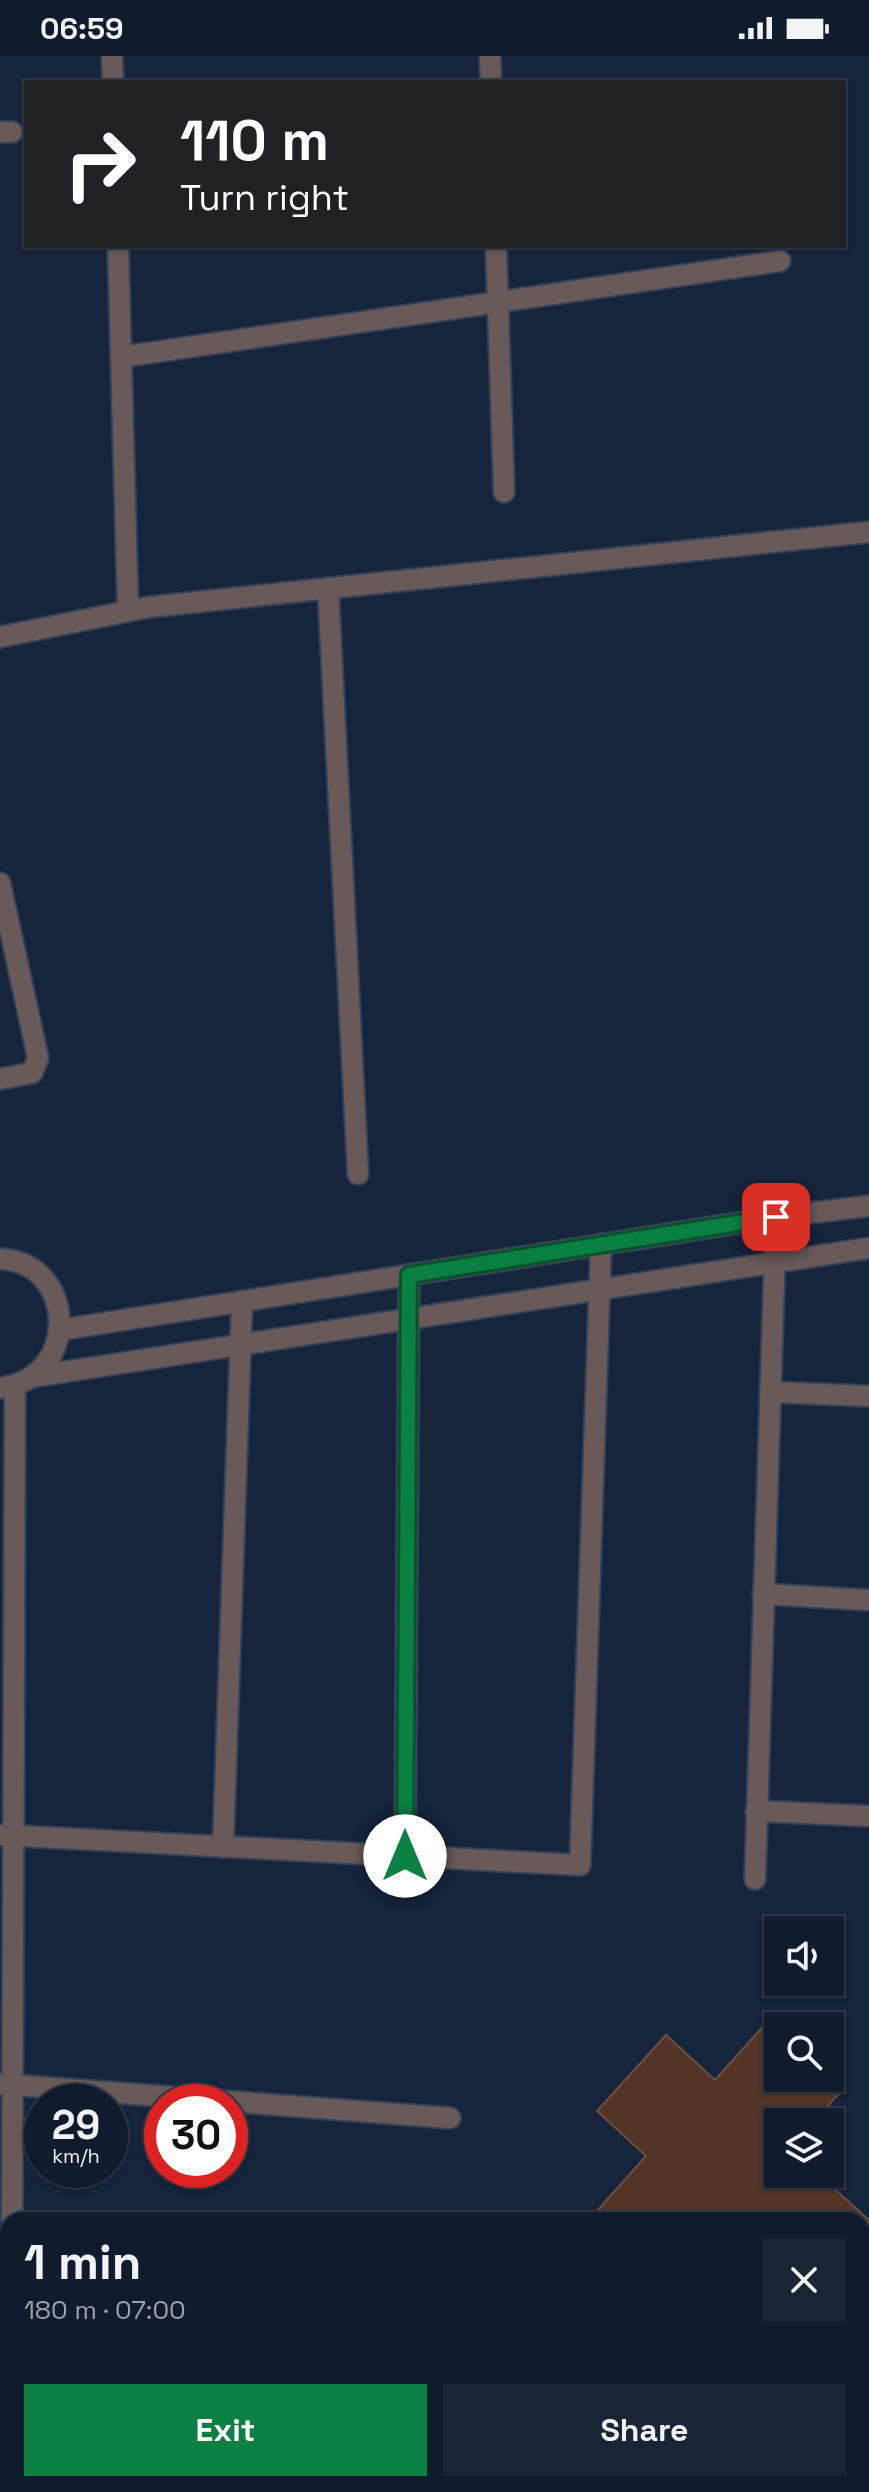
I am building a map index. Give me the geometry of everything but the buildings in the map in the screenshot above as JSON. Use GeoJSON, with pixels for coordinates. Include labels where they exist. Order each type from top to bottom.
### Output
{"type":"FeatureCollection","features":[{"type":"Feature","properties":{"kind":"street"},"geometry":{"type":"LineString","coordinates":[[112,56],[113,80]]}},
{"type":"Feature","properties":{"kind":"street"},"geometry":{"type":"LineString","coordinates":[[490,56],[491,80]]}},
{"type":"Feature","properties":{"kind":"street"},"geometry":{"type":"LineString","coordinates":[[118,248],[128,611]]}},
{"type":"Feature","properties":{"kind":"street"},"geometry":{"type":"LineString","coordinates":[[496,248],[504,492]]}},
{"type":"Feature","properties":{"kind":"street"},"geometry":{"type":"LineString","coordinates":[[121,357],[780,261]]}},
{"type":"Feature","properties":{"kind":"street"},"geometry":{"type":"LineString","coordinates":[[0,637],[149,607],[869,532]]}},
{"type":"Feature","properties":{"kind":"street"},"geometry":{"type":"LineString","coordinates":[[328,588],[358,1174]]}},
{"type":"Feature","properties":{"kind":"street"},"geometry":{"type":"LineString","coordinates":[[0,1079],[32,1073],[38,1058],[1,896]]}},
{"type":"Feature","properties":{"kind":"street"},"geometry":{"type":"LineString","coordinates":[[60,1330],[776,1217],[869,1206]]}},
{"type":"Feature","properties":{"kind":"street"},"geometry":{"type":"LineString","coordinates":[[755,1879],[776,1217]]}},
{"type":"Feature","properties":{"kind":"street"},"geometry":{"type":"LineString","coordinates":[[6,1835],[580,1865],[601,1244]]}},
{"type":"Feature","properties":{"kind":"street"},"geometry":{"type":"LineString","coordinates":[[15,1384],[240,1345],[869,1248]]}},
{"type":"Feature","properties":{"kind":"street"},"geometry":{"type":"LineString","coordinates":[[0,1259],[25,1265],[41,1276],[59,1310],[60,1330],[56,1349],[45,1365],[15,1384]]}},
{"type":"Feature","properties":{"kind":"street"},"geometry":{"type":"LineString","coordinates":[[405,1856],[409,1275]]}},
{"type":"Feature","properties":{"kind":"street"},"geometry":{"type":"LineString","coordinates":[[223,1847],[242,1301]]}},
{"type":"Feature","properties":{"kind":"street"},"geometry":{"type":"LineString","coordinates":[[12,2212],[6,2085],[6,1835],[15,1384]]}},
{"type":"Feature","properties":{"kind":"street"},"geometry":{"type":"LineString","coordinates":[[770,1392],[869,1396]]}},
{"type":"Feature","properties":{"kind":"street"},"geometry":{"type":"LineString","coordinates":[[763,1594],[869,1600]]}},
{"type":"Feature","properties":{"kind":"street"},"geometry":{"type":"LineString","coordinates":[[756,1811],[869,1816]]}},
{"type":"Feature","properties":{"kind":"street"},"geometry":{"type":"LineString","coordinates":[[6,2085],[450,2118]]}},
{"type":"Feature","properties":{"kind":"route"},"geometry":{"type":"LineString","coordinates":[[405,1856],[409,1275],[776,1217]]}}]}
